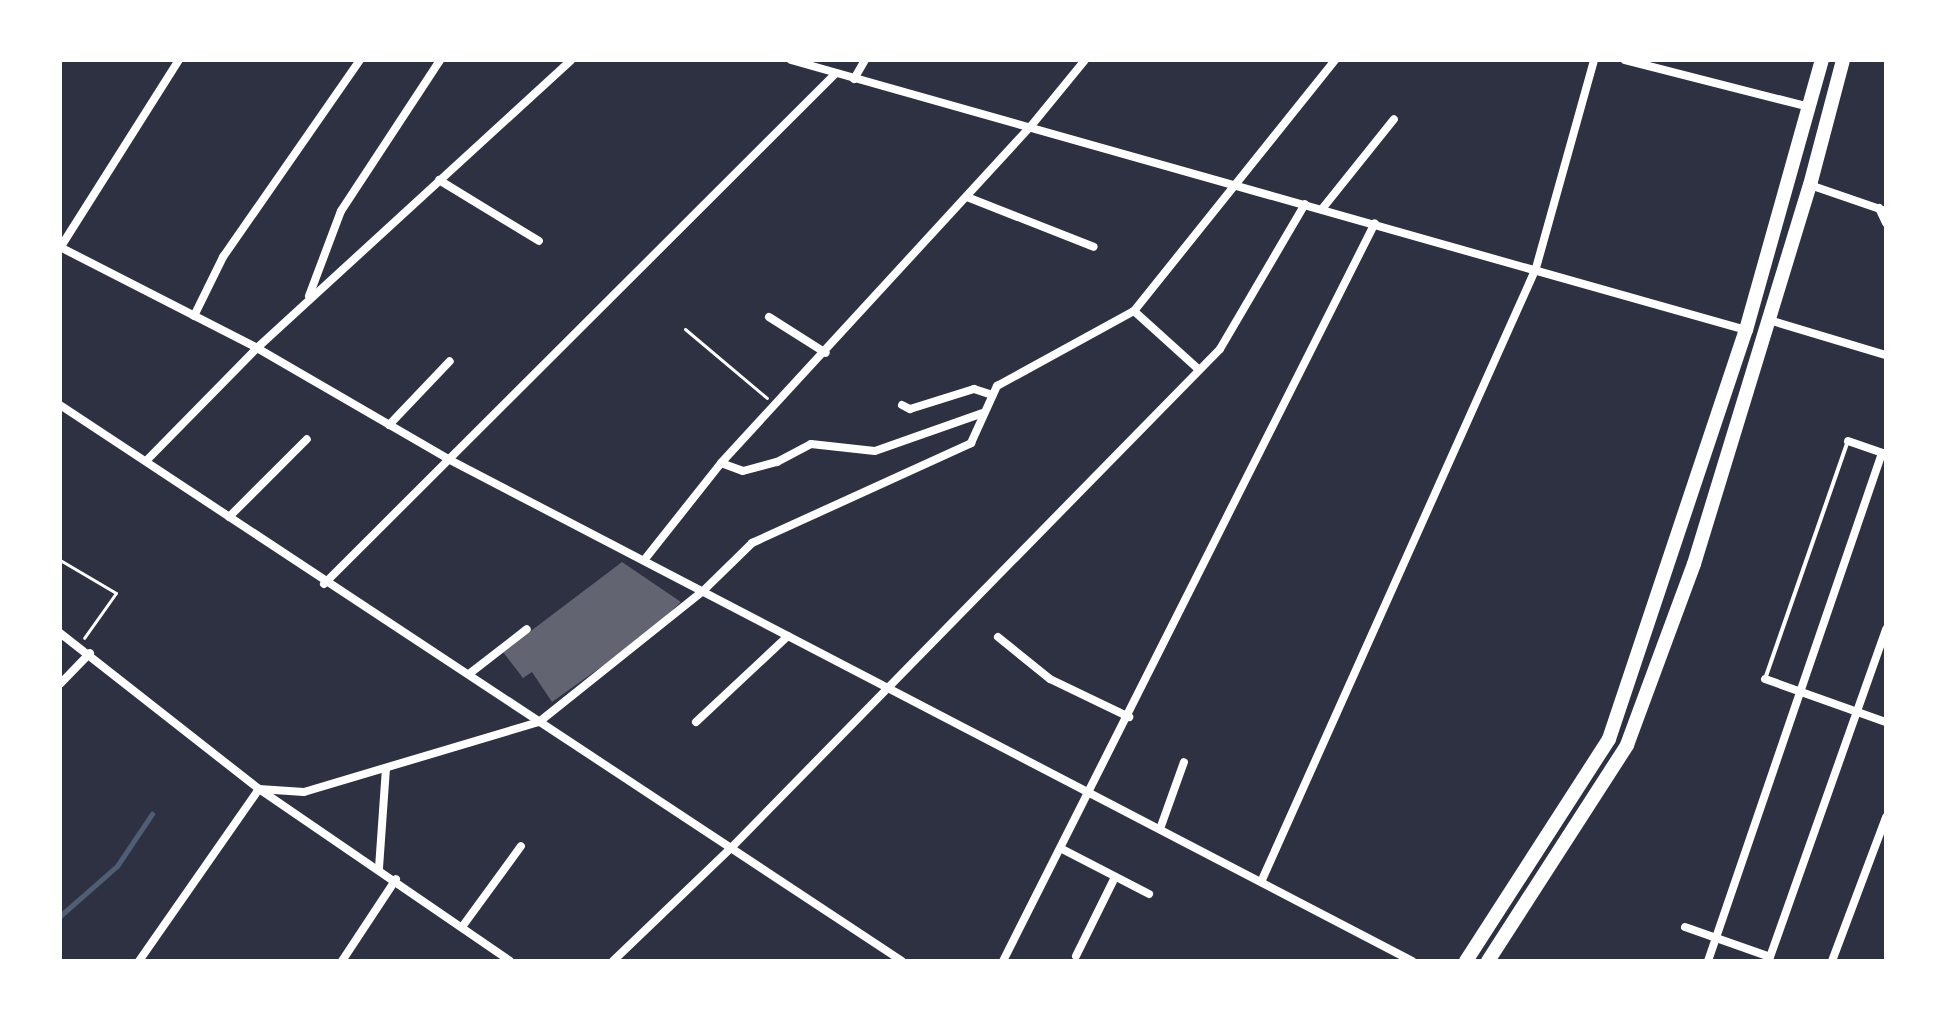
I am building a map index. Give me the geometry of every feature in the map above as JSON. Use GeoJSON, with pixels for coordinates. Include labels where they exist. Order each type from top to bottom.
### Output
{"type":"FeatureCollection","features":[{"type":"Feature","properties":{"kind":"main road"},"geometry":{"type":"LineString","coordinates":[[1466,961],[1609,739],[1746,330],[1822,60]]}},
{"type":"Feature","properties":{"kind":"main road"},"geometry":{"type":"LineString","coordinates":[[1488,961],[1627,745],[1694,564],[1810,185],[1843,60]]}},
{"type":"Feature","properties":{"kind":"street"},"geometry":{"type":"LineString","coordinates":[[179,60],[60,248],[257,348],[450,460],[1412,961]]}},
{"type":"Feature","properties":{"kind":"street"},"geometry":{"type":"LineString","coordinates":[[194,316],[223,257],[360,60]]}},
{"type":"Feature","properties":{"kind":"street"},"geometry":{"type":"LineString","coordinates":[[307,300],[341,211],[440,60]]}},
{"type":"Feature","properties":{"kind":"street"},"geometry":{"type":"LineString","coordinates":[[147,460],[307,300],[571,60]]}},
{"type":"Feature","properties":{"kind":"street"},"geometry":{"type":"LineString","coordinates":[[791,60],[1536,268],[1746,330]]}},
{"type":"Feature","properties":{"kind":"street"},"geometry":{"type":"LineString","coordinates":[[854,79],[865,60]]}},
{"type":"Feature","properties":{"kind":"street"},"geometry":{"type":"LineString","coordinates":[[645,559],[721,463],[826,353],[967,197],[1085,60]]}},
{"type":"Feature","properties":{"kind":"street"},"geometry":{"type":"LineString","coordinates":[[259,789],[304,792],[539,722],[702,592],[752,543],[971,443],[997,386],[1134,311],[1335,60]]}},
{"type":"Feature","properties":{"kind":"street"},"geometry":{"type":"LineString","coordinates":[[1261,882],[1536,268],[1594,60]]}},
{"type":"Feature","properties":{"kind":"street"},"geometry":{"type":"LineString","coordinates":[[1625,60],[1810,107]]}},
{"type":"Feature","properties":{"kind":"street"},"geometry":{"type":"LineString","coordinates":[[324,584],[835,74]]}},
{"type":"Feature","properties":{"kind":"street"},"geometry":{"type":"LineString","coordinates":[[1322,209],[1394,119]]}},
{"type":"Feature","properties":{"kind":"street"},"geometry":{"type":"LineString","coordinates":[[439,180],[539,241]]}},
{"type":"Feature","properties":{"kind":"street"},"geometry":{"type":"LineString","coordinates":[[1810,185],[1882,210],[1886,223]]}},
{"type":"Feature","properties":{"kind":"street"},"geometry":{"type":"LineString","coordinates":[[967,197],[1094,247]]}},
{"type":"Feature","properties":{"kind":"street"},"geometry":{"type":"LineString","coordinates":[[613,961],[732,847],[1197,368],[1220,349],[1305,204]]}},
{"type":"Feature","properties":{"kind":"street"},"geometry":{"type":"LineString","coordinates":[[1003,961],[1091,793],[1375,223]]}},
{"type":"Feature","properties":{"kind":"street"},"geometry":{"type":"LineString","coordinates":[[1134,311],[1197,368]]}},
{"type":"Feature","properties":{"kind":"street"},"geometry":{"type":"LineString","coordinates":[[769,317],[826,353]]}},
{"type":"Feature","properties":{"kind":"street"},"geometry":{"type":"LineString","coordinates":[[1769,320],[1886,355]]}},
{"type":"Feature","properties":{"kind":"street"},"geometry":{"type":"LineString","coordinates":[[389,425],[450,361]]}},
{"type":"Feature","properties":{"kind":"street"},"geometry":{"type":"LineString","coordinates":[[902,405],[910,409],[974,389],[992,395]]}},
{"type":"Feature","properties":{"kind":"street"},"geometry":{"type":"LineString","coordinates":[[60,405],[147,460],[324,584],[469,674],[902,961]]}},
{"type":"Feature","properties":{"kind":"street"},"geometry":{"type":"LineString","coordinates":[[721,463],[743,471],[777,462],[811,444],[875,451],[983,413]]}},
{"type":"Feature","properties":{"kind":"street"},"geometry":{"type":"LineString","coordinates":[[229,517],[307,439]]}},
{"type":"Feature","properties":{"kind":"street"},"geometry":{"type":"LineString","coordinates":[[1708,961],[1884,454],[1848,441]]}},
{"type":"Feature","properties":{"kind":"street"},"geometry":{"type":"LineString","coordinates":[[469,674],[527,629]]}},
{"type":"Feature","properties":{"kind":"street"},"geometry":{"type":"LineString","coordinates":[[1685,927],[1770,959],[1886,629]]}},
{"type":"Feature","properties":{"kind":"street"},"geometry":{"type":"LineString","coordinates":[[60,633],[90,653],[259,789],[396,879],[510,961]]}},
{"type":"Feature","properties":{"kind":"street"},"geometry":{"type":"LineString","coordinates":[[696,722],[788,636]]}},
{"type":"Feature","properties":{"kind":"street"},"geometry":{"type":"LineString","coordinates":[[998,637],[1050,679],[1129,717]]}},
{"type":"Feature","properties":{"kind":"street"},"geometry":{"type":"LineString","coordinates":[[60,684],[90,653]]}},
{"type":"Feature","properties":{"kind":"street"},"geometry":{"type":"LineString","coordinates":[[1765,679],[1886,722]]}},
{"type":"Feature","properties":{"kind":"street"},"geometry":{"type":"LineString","coordinates":[[1160,829],[1184,762]]}},
{"type":"Feature","properties":{"kind":"street"},"geometry":{"type":"LineString","coordinates":[[379,868],[386,769]]}},
{"type":"Feature","properties":{"kind":"street"},"geometry":{"type":"LineString","coordinates":[[139,961],[259,789]]}},
{"type":"Feature","properties":{"kind":"street"},"geometry":{"type":"LineString","coordinates":[[1832,961],[1886,817]]}},
{"type":"Feature","properties":{"kind":"street"},"geometry":{"type":"LineString","coordinates":[[462,927],[521,846]]}},
{"type":"Feature","properties":{"kind":"street"},"geometry":{"type":"LineString","coordinates":[[1062,849],[1149,894]]}},
{"type":"Feature","properties":{"kind":"street"},"geometry":{"type":"LineString","coordinates":[[1076,956],[1115,877]]}},
{"type":"Feature","properties":{"kind":"street"},"geometry":{"type":"LineString","coordinates":[[342,961],[396,879]]}},
{"type":"Feature","properties":{"kind":"lane"},"geometry":{"type":"LineString","coordinates":[[1765,679],[1848,441]]}},
{"type":"Feature","properties":{"kind":"path"},"geometry":{"type":"LineString","coordinates":[[685,329],[776,406]]}},
{"type":"Feature","properties":{"kind":"path"},"geometry":{"type":"LineString","coordinates":[[60,560],[116,593],[79,646]]}},
{"type":"Feature","properties":{"kind":"building"},"geometry":{"type":"Polygon","coordinates":[[[622,562],[681,602],[646,635],[552,702],[532,672],[523,678],[503,652],[622,562]]]}},
{"type":"Feature","properties":{"kind":"waterway"},"geometry":{"type":"LineString","coordinates":[[60,916],[117,866],[152,814]]}}]}
